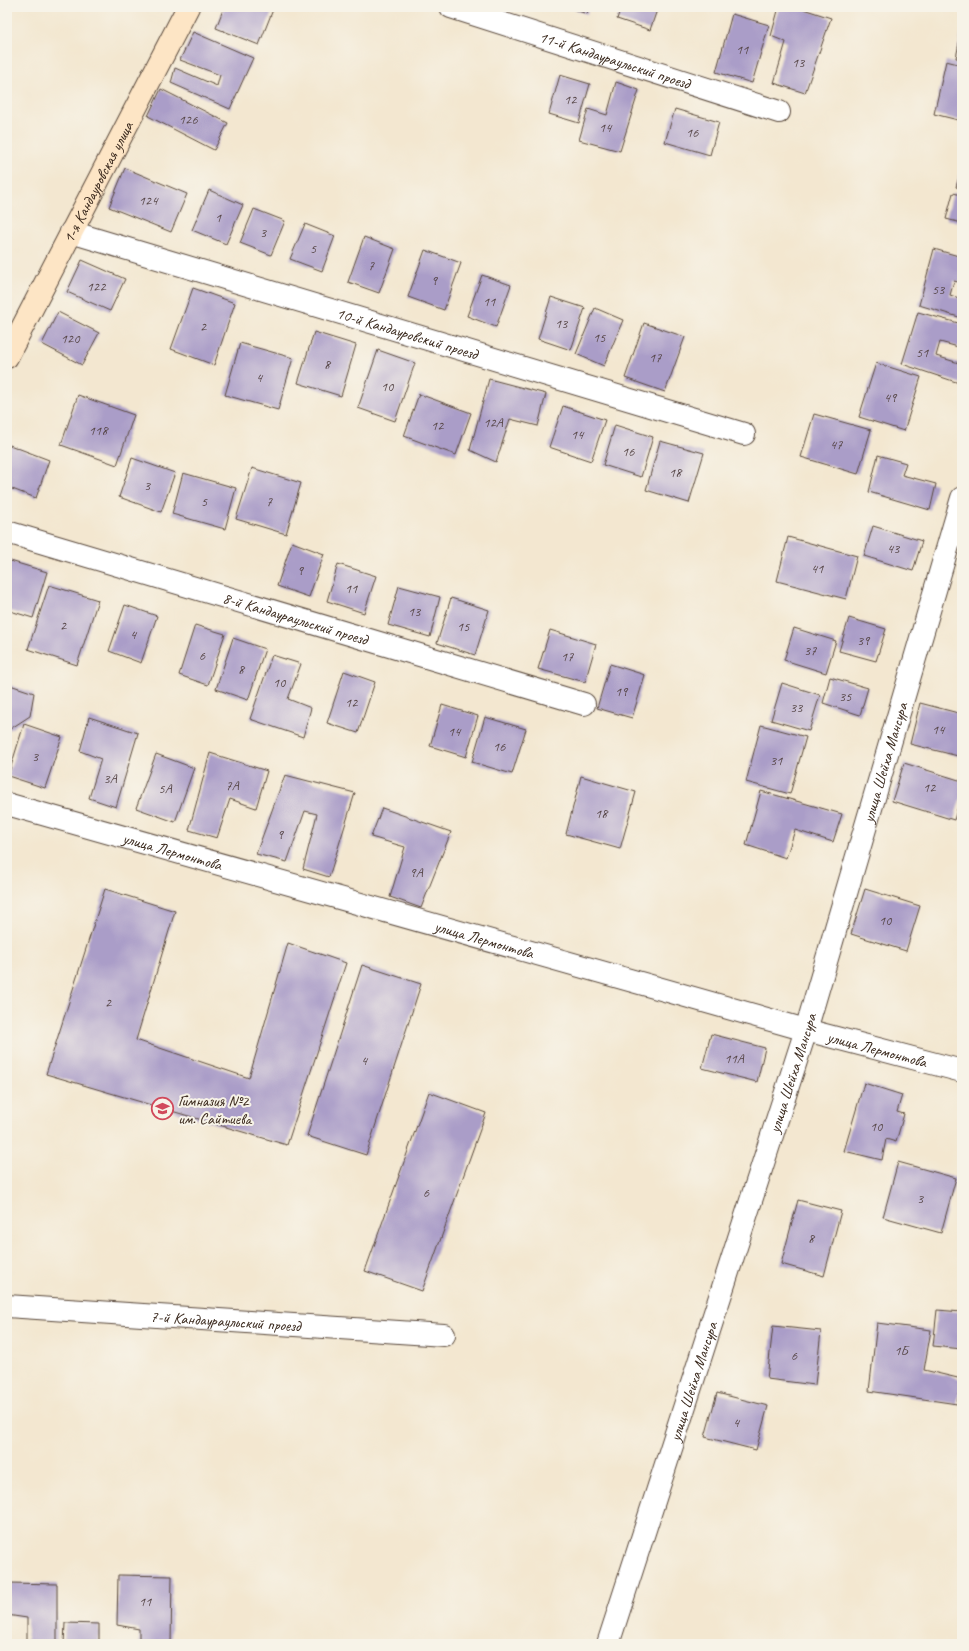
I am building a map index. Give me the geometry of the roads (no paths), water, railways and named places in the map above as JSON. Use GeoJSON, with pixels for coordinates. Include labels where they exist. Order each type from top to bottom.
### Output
{"type":"FeatureCollection","features":[{"type":"Feature","properties":{"kind":"street","name":"1-я Кандауровская улица"},"geometry":{"type":"LineString","coordinates":[[7,357],[188,7]]}},
{"type":"Feature","properties":{"kind":"street","name":"11-й Кандаураульский проезд"},"geometry":{"type":"LineString","coordinates":[[451,7],[779,112]]}},
{"type":"Feature","properties":{"kind":"street","name":"10-й Кандауровский проезд"},"geometry":{"type":"LineString","coordinates":[[71,232],[744,434]]}},
{"type":"Feature","properties":{"kind":"street","name":"улица Шейха Мансура"},"geometry":{"type":"LineString","coordinates":[[608,1644],[806,1030],[962,498]]}},
{"type":"Feature","properties":{"kind":"street","name":"8-й Кандаураульский проезд"},"geometry":{"type":"LineString","coordinates":[[7,532],[584,704]]}},
{"type":"Feature","properties":{"kind":"street","name":"улица Лермонтова"},"geometry":{"type":"LineString","coordinates":[[7,804],[806,1030],[962,1071]]}},
{"type":"Feature","properties":{"kind":"street","name":"7-й Кандаураульский проезд"},"geometry":{"type":"LineString","coordinates":[[7,1306],[444,1334]]}},
{"type":"Feature","properties":{"kind":"place","name":"Гимназия №2 им. Сайтиева"},"geometry":{"type":"Point","coordinates":[162,1109]}}]}
